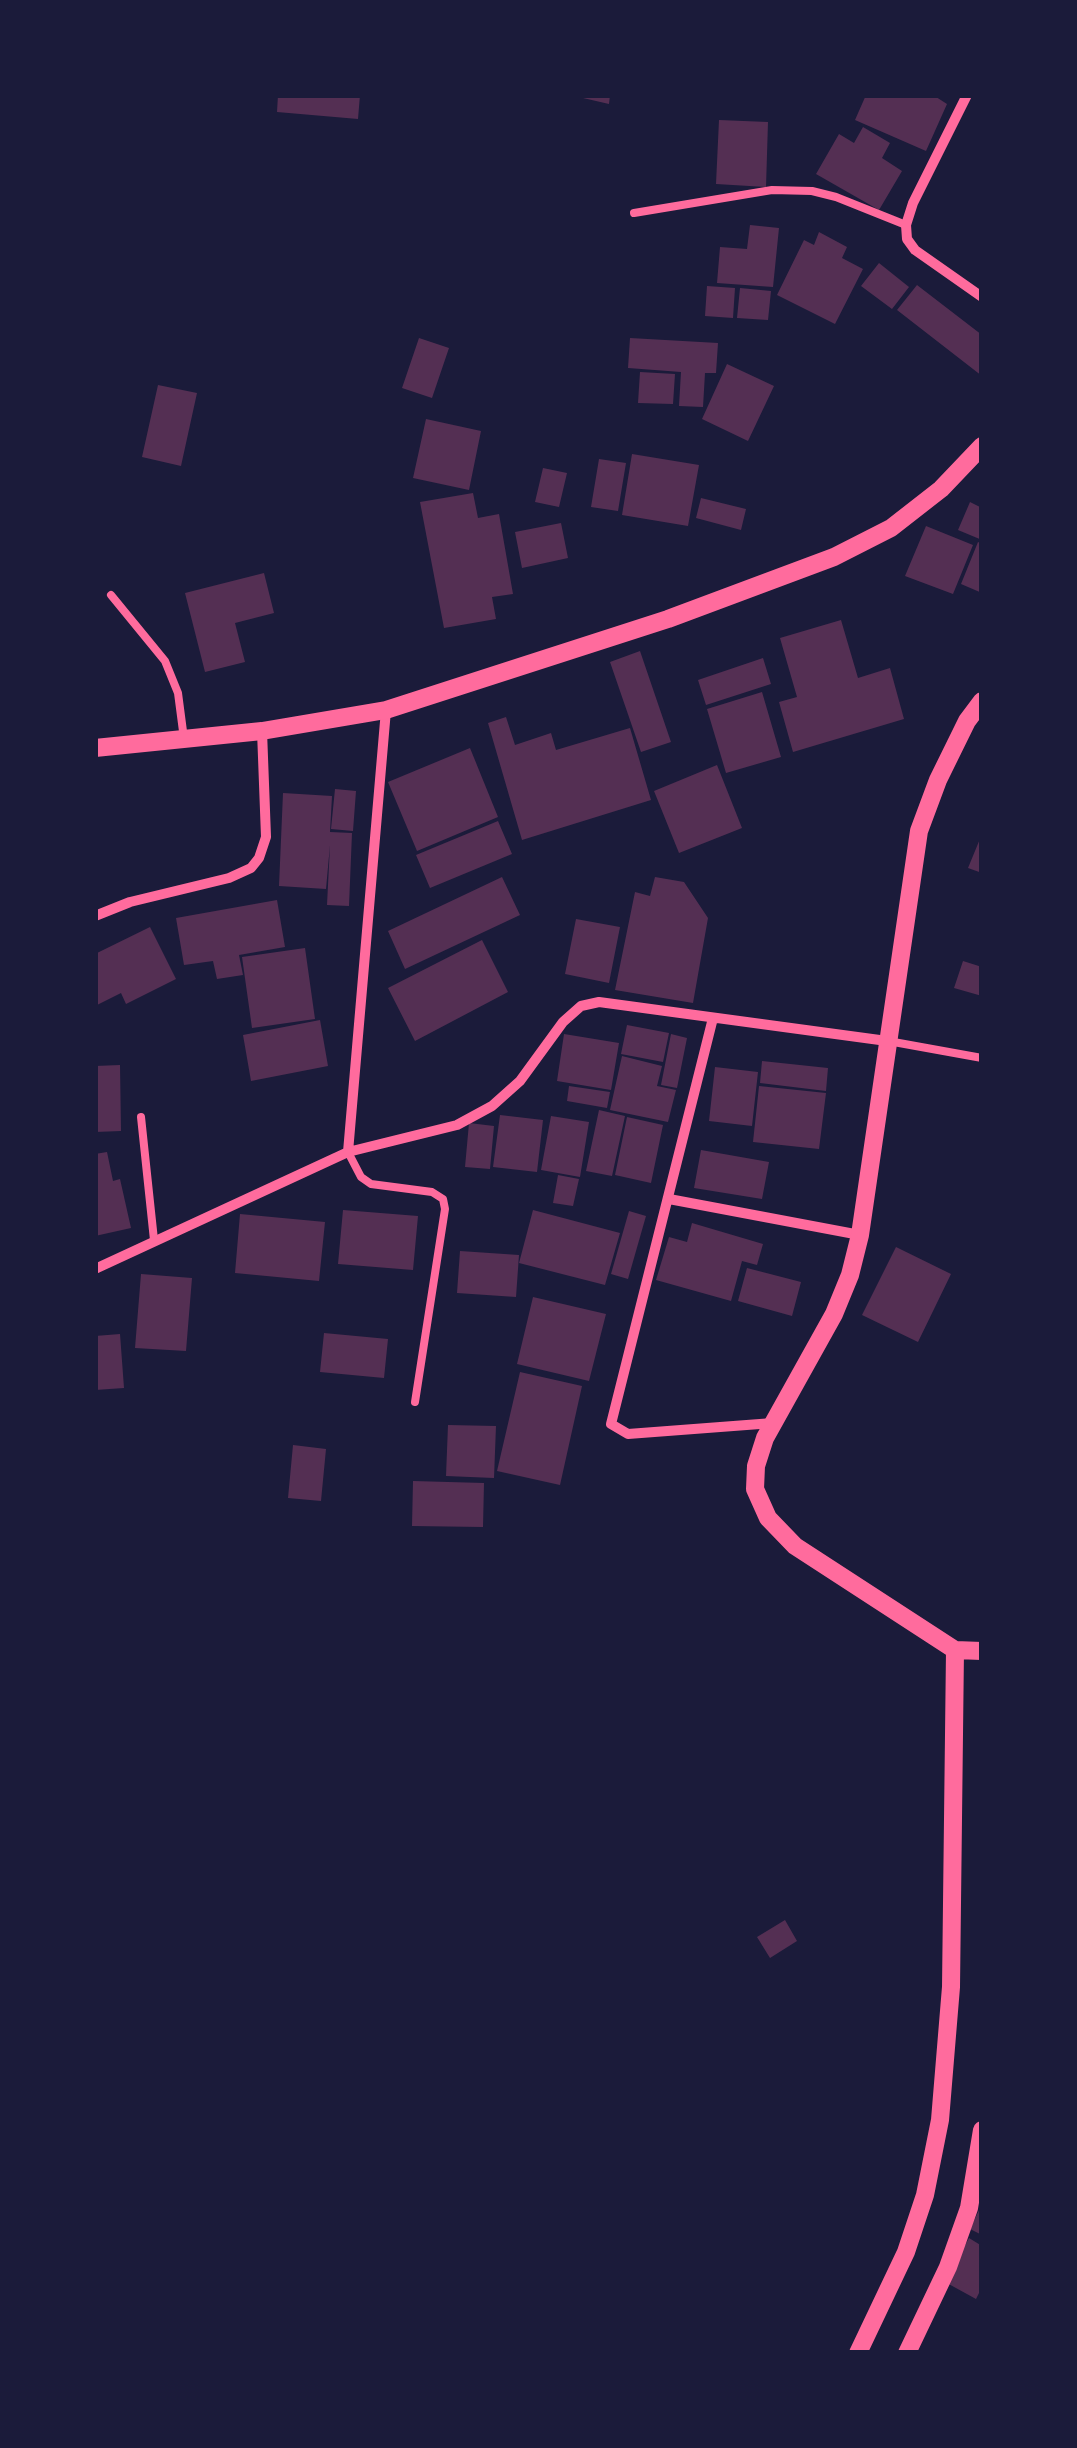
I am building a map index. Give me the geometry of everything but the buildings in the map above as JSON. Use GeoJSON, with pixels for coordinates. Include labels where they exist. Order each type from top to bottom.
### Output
{"type":"FeatureCollection","features":[{"type":"Feature","properties":{"kind":"street"},"geometry":{"type":"LineString","coordinates":[[967,95],[914,202],[906,225],[907,239],[915,250],[982,298]]}},
{"type":"Feature","properties":{"kind":"street"},"geometry":{"type":"LineString","coordinates":[[95,748],[262,731],[386,710],[668,620],[834,557],[891,528],[941,489],[982,446]]}},
{"type":"Feature","properties":{"kind":"street"},"geometry":{"type":"LineString","coordinates":[[982,701],[938,780],[920,832],[860,1234],[850,1275],[834,1314],[773,1423],[756,1466],[754,1489],[768,1518],[796,1546],[956,1650],[982,1651]]}},
{"type":"Feature","properties":{"kind":"street"},"geometry":{"type":"LineString","coordinates":[[348,1152],[386,710]]}},
{"type":"Feature","properties":{"kind":"street"},"geometry":{"type":"LineString","coordinates":[[95,916],[130,902],[229,878],[251,868],[266,837],[262,731]]}},
{"type":"Feature","properties":{"kind":"street"},"geometry":{"type":"LineString","coordinates":[[95,1268],[348,1152],[457,1125],[492,1106],[520,1081],[563,1022],[581,1006],[599,1002],[887,1041]]}},
{"type":"Feature","properties":{"kind":"street"},"geometry":{"type":"LineString","coordinates":[[713,1018],[612,1424],[628,1434],[773,1423]]}},
{"type":"Feature","properties":{"kind":"street"},"geometry":{"type":"LineString","coordinates":[[669,1198],[860,1234]]}},
{"type":"Feature","properties":{"kind":"street"},"geometry":{"type":"LineString","coordinates":[[858,2353],[906,2252],[925,2195],[940,2120],[950,1987],[956,1650]]}},
{"type":"Feature","properties":{"kind":"street"},"geometry":{"type":"LineString","coordinates":[[907,2353],[948,2268],[969,2208],[982,2130]]}},
{"type":"Feature","properties":{"kind":"lane"},"geometry":{"type":"LineString","coordinates":[[634,213],[772,190],[812,191],[906,225]]}},
{"type":"Feature","properties":{"kind":"lane"},"geometry":{"type":"LineString","coordinates":[[111,595],[165,661],[178,694],[184,738]]}},
{"type":"Feature","properties":{"kind":"lane"},"geometry":{"type":"LineString","coordinates":[[887,1041],[982,1058]]}},
{"type":"Feature","properties":{"kind":"lane"},"geometry":{"type":"LineString","coordinates":[[142,1118],[154,1240]]}},
{"type":"Feature","properties":{"kind":"lane"},"geometry":{"type":"LineString","coordinates":[[348,1152],[361,1177],[371,1184],[432,1192],[443,1199],[445,1210],[415,1402]]}}]}
